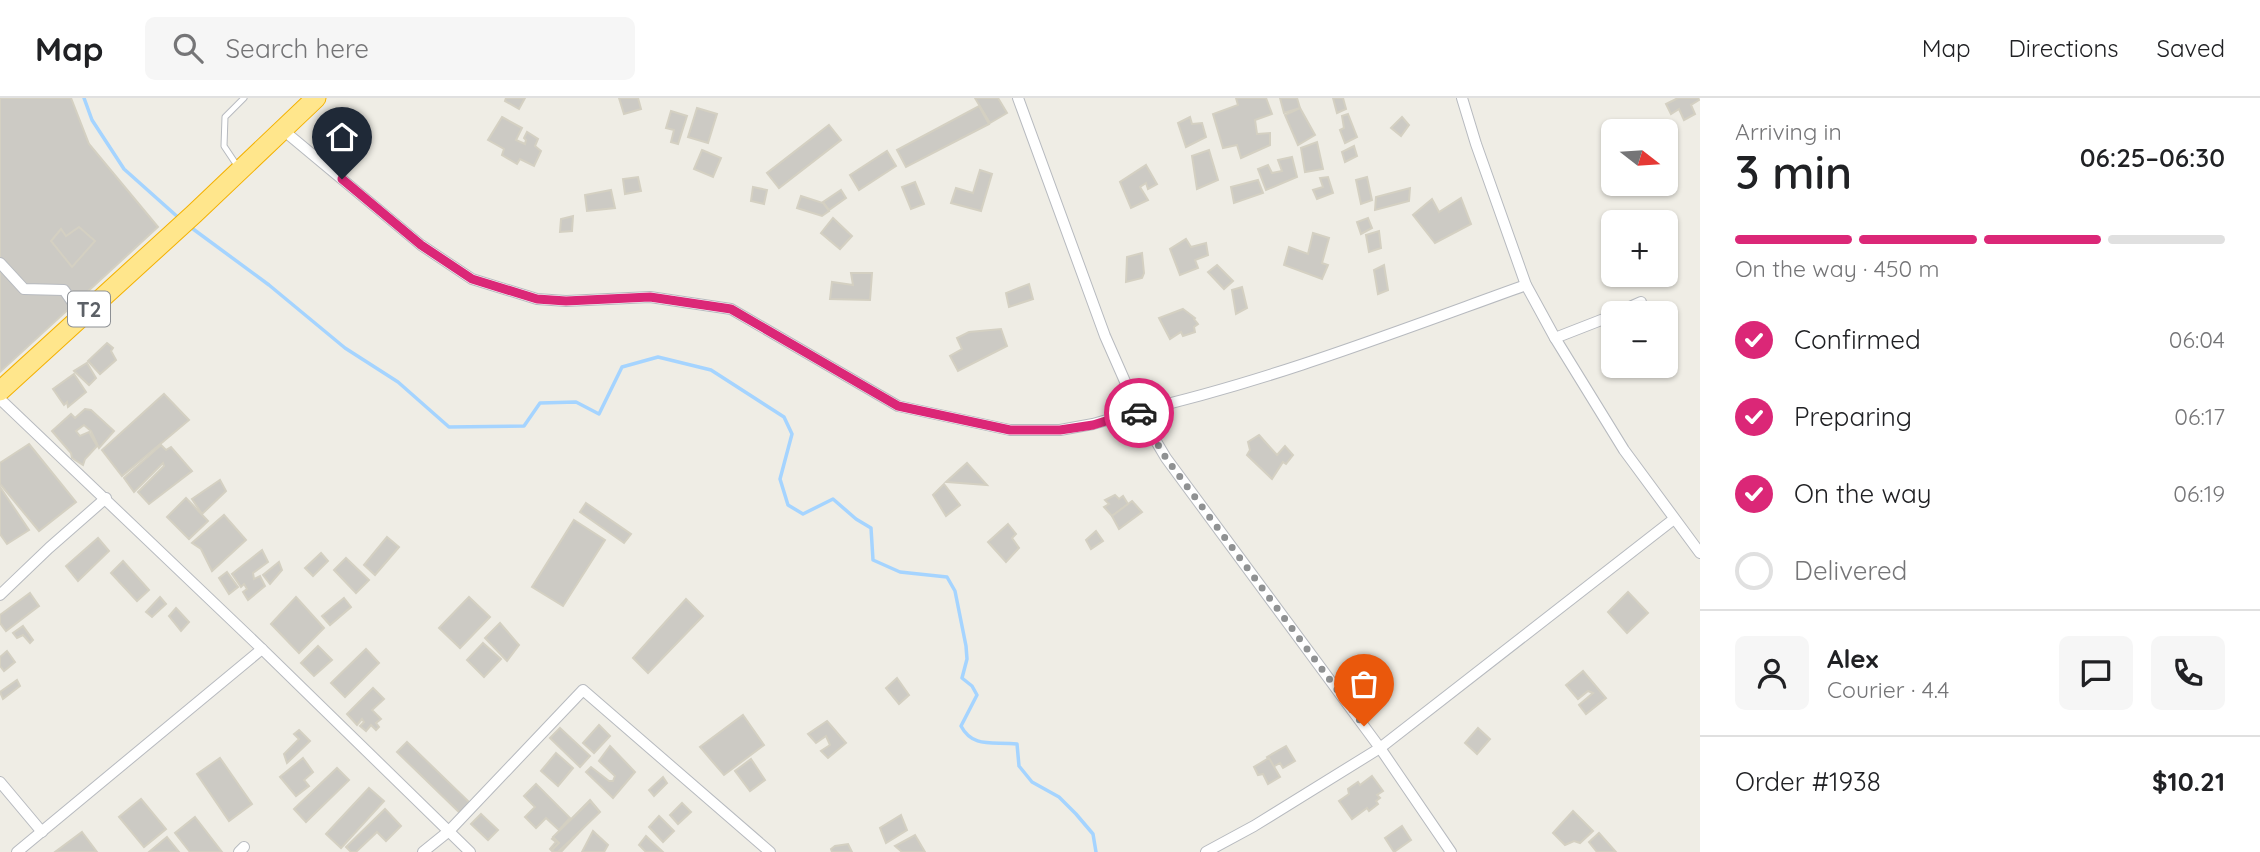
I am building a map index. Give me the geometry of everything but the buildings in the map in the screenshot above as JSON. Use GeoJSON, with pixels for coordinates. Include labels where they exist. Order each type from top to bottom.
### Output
{"type":"FeatureCollection","features":[{"type":"Feature","properties":{"kind":"highway","name":"T2"},"geometry":{"type":"LineString","coordinates":[[0,391],[194,214],[316,98]]}},
{"type":"Feature","properties":{"kind":"street"},"geometry":{"type":"LineString","coordinates":[[1018,98],[1105,336],[1138,411],[1166,458],[1380,748],[1451,852]]}},
{"type":"Feature","properties":{"kind":"street"},"geometry":{"type":"LineString","coordinates":[[1462,98],[1526,285],[1555,338],[1624,450],[1700,554]]}},
{"type":"Feature","properties":{"kind":"street"},"geometry":{"type":"LineString","coordinates":[[284,130],[421,245],[472,279],[537,299],[566,301],[650,297],[731,309],[898,406],[1010,430],[1060,430],[1093,425],[1210,393],[1362,344],[1526,285]]}},
{"type":"Feature","properties":{"kind":"street"},"geometry":{"type":"LineString","coordinates":[[0,263],[24,289],[64,290],[82,316]]}},
{"type":"Feature","properties":{"kind":"street"},"geometry":{"type":"LineString","coordinates":[[1555,338],[1601,320]]}},
{"type":"Feature","properties":{"kind":"street"},"geometry":{"type":"LineString","coordinates":[[0,398],[470,852]]}},
{"type":"Feature","properties":{"kind":"street"},"geometry":{"type":"LineString","coordinates":[[0,596],[106,498]]}},
{"type":"Feature","properties":{"kind":"street"},"geometry":{"type":"LineString","coordinates":[[1206,852],[1254,826],[1380,748],[1674,519]]}},
{"type":"Feature","properties":{"kind":"street"},"geometry":{"type":"LineString","coordinates":[[17,852],[262,649]]}},
{"type":"Feature","properties":{"kind":"street"},"geometry":{"type":"LineString","coordinates":[[423,852],[449,831],[583,690],[770,852]]}},
{"type":"Feature","properties":{"kind":"street"},"geometry":{"type":"LineString","coordinates":[[0,782],[42,832]]}},
{"type":"Feature","properties":{"kind":"lane"},"geometry":{"type":"LineString","coordinates":[[240,170],[225,146],[225,117],[244,98]]}},
{"type":"Feature","properties":{"kind":"waterway"},"geometry":{"type":"LineString","coordinates":[[84,98],[92,120],[124,169],[180,219]]}},
{"type":"Feature","properties":{"kind":"waterway"},"geometry":{"type":"LineString","coordinates":[[189,226],[269,285],[345,348],[398,382],[449,427],[524,426],[540,403],[576,402],[599,414],[622,367],[658,357],[711,370],[784,417],[792,434],[780,479],[788,505],[803,514],[833,499],[871,528],[873,560],[900,572],[947,577],[955,591],[966,646],[967,659],[962,678],[972,686],[977,695],[961,726],[978,741],[1017,744],[1019,766],[1032,782],[1059,797],[1076,814],[1093,834],[1096,852]]}},
{"type":"Feature","properties":{"kind":"way so far"},"geometry":{"type":"LineString","coordinates":[[1139,413],[1166,458],[1364,726]]}},
{"type":"Feature","properties":{"kind":"route"},"geometry":{"type":"LineString","coordinates":[[342,179],[421,245],[472,279],[537,299],[566,301],[650,297],[731,309],[898,406],[1010,430],[1060,430],[1093,425],[1138,411],[1139,413]]}}]}
